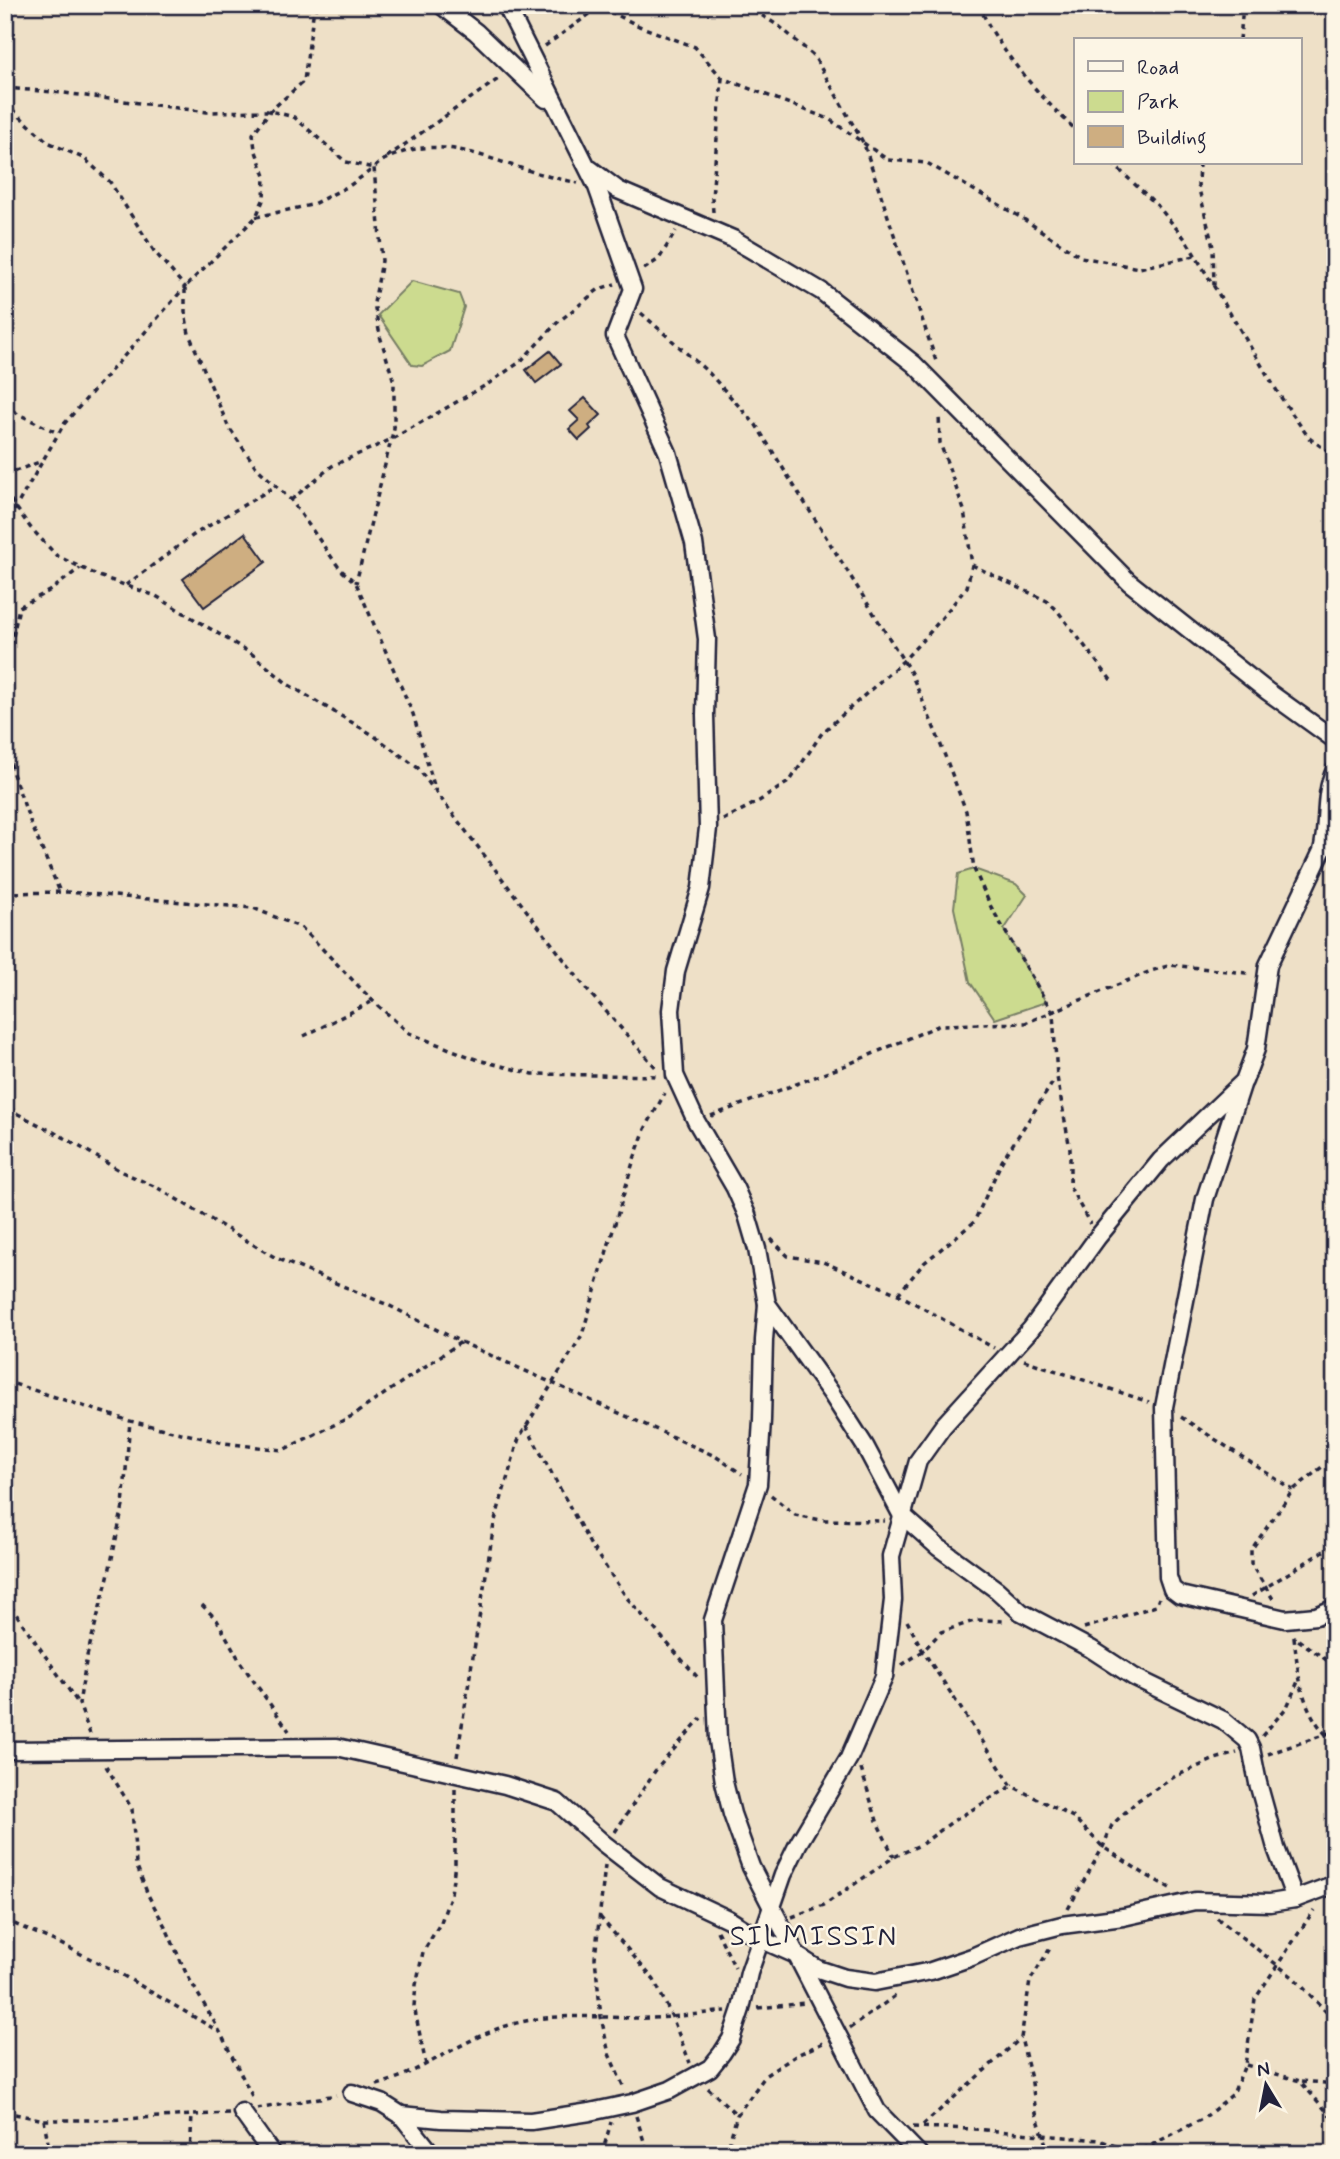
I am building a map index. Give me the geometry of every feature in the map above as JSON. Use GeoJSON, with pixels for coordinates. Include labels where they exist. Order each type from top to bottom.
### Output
{"type":"FeatureCollection","features":[{"type":"Feature","properties":{"kind":"street"},"geometry":{"type":"LineString","coordinates":[[441,5],[476,32],[558,110]]}},
{"type":"Feature","properties":{"kind":"street"},"geometry":{"type":"LineString","coordinates":[[506,5],[597,187],[633,289],[615,336],[668,453],[694,543],[707,639],[705,715],[709,828],[701,888],[676,971],[671,1010],[675,1075],[696,1121],[735,1188],[747,1216],[757,1249],[767,1304],[758,1484],[713,1620],[718,1740],[722,1772],[732,1814],[751,1867],[877,2112],[913,2148]]}},
{"type":"Feature","properties":{"kind":"street"},"geometry":{"type":"LineString","coordinates":[[587,166],[618,190],[733,239],[821,291],[914,364],[1129,582],[1267,691],[1335,740]]}},
{"type":"Feature","properties":{"kind":"street"},"geometry":{"type":"LineString","coordinates":[[1335,770],[1328,788],[1326,834],[1322,851],[1268,965],[1256,1049],[1205,1199],[1164,1407],[1168,1577],[1172,1589],[1180,1595],[1285,1619],[1316,1616],[1335,1608]]}},
{"type":"Feature","properties":{"kind":"street"},"geometry":{"type":"LineString","coordinates":[[401,2115],[441,2119],[531,2121],[624,2105],[670,2090],[710,2068],[731,2039],[741,2009],[744,1989],[783,1875],[852,1752],[884,1677],[892,1600],[891,1556],[918,1461],[929,1443],[1031,1329],[1097,1238],[1161,1160],[1244,1081]]}},
{"type":"Feature","properties":{"kind":"street"},"geometry":{"type":"LineString","coordinates":[[767,1304],[831,1392],[865,1446],[900,1518],[997,1590],[1021,1612],[1091,1648],[1134,1677],[1223,1720],[1247,1740],[1276,1848],[1295,1899]]}},
{"type":"Feature","properties":{"kind":"street"},"geometry":{"type":"LineString","coordinates":[[5,1750],[337,1747],[505,1785],[557,1802],[660,1887],[728,1919],[760,1940],[796,1955],[818,1969],[845,1978],[875,1982],[931,1970],[972,1957],[1019,1936],[1062,1925],[1124,1917],[1195,1901],[1270,1903],[1295,1899],[1335,1884]]}},
{"type":"Feature","properties":{"kind":"street"},"geometry":{"type":"LineString","coordinates":[[352,2092],[382,2103],[401,2115],[432,2154]]}},
{"type":"Feature","properties":{"kind":"street"},"geometry":{"type":"LineString","coordinates":[[242,2112],[272,2154]]}},
{"type":"Feature","properties":{"kind":"path"},"geometry":{"type":"LineString","coordinates":[[5,542],[16,507],[64,424],[186,287],[256,217],[264,198],[265,176],[255,149],[253,134],[270,111],[304,80],[313,15],[318,5]]}},
{"type":"Feature","properties":{"kind":"path"},"geometry":{"type":"LineString","coordinates":[[709,828],[790,781],[822,733],[931,631],[967,587],[972,565],[964,510],[940,443],[936,358],[864,144],[814,56],[779,26],[745,5]]}},
{"type":"Feature","properties":{"kind":"path"},"geometry":{"type":"LineString","coordinates":[[979,5],[1011,59],[1074,128]]}},
{"type":"Feature","properties":{"kind":"path"},"geometry":{"type":"LineString","coordinates":[[1240,38],[1243,5]]}},
{"type":"Feature","properties":{"kind":"path"},"geometry":{"type":"LineString","coordinates":[[530,57],[602,6],[639,26],[695,47],[722,78],[829,119],[888,160],[926,163],[1022,218],[1082,257],[1139,268],[1195,257]]}},
{"type":"Feature","properties":{"kind":"path"},"geometry":{"type":"LineString","coordinates":[[256,217],[311,205],[349,186],[381,160],[514,68]]}},
{"type":"Feature","properties":{"kind":"path"},"geometry":{"type":"LineString","coordinates":[[714,231],[712,198],[722,78]]}},
{"type":"Feature","properties":{"kind":"path"},"geometry":{"type":"LineString","coordinates":[[5,88],[207,112],[270,111],[294,117],[346,162],[374,168]]}},
{"type":"Feature","properties":{"kind":"path"},"geometry":{"type":"LineString","coordinates":[[5,103],[48,142],[85,159],[110,182],[154,251],[186,287],[185,312],[189,334],[228,426],[256,467],[290,500],[340,569],[356,583],[413,714],[436,792]]}},
{"type":"Feature","properties":{"kind":"path"},"geometry":{"type":"LineString","coordinates":[[381,160],[408,150],[438,146],[597,187]]}},
{"type":"Feature","properties":{"kind":"path"},"geometry":{"type":"LineString","coordinates":[[1113,164],[1157,205],[1186,240],[1280,396],[1309,438],[1335,456]]}},
{"type":"Feature","properties":{"kind":"path"},"geometry":{"type":"LineString","coordinates":[[1199,164],[1199,185],[1213,247],[1214,288]]}},
{"type":"Feature","properties":{"kind":"path"},"geometry":{"type":"LineString","coordinates":[[356,583],[394,428],[394,382],[380,336],[374,303],[382,261],[374,168]]}},
{"type":"Feature","properties":{"kind":"path"},"geometry":{"type":"LineString","coordinates":[[290,500],[332,467],[433,417],[520,362],[557,323],[599,289],[628,280],[659,259],[683,218]]}},
{"type":"Feature","properties":{"kind":"path"},"geometry":{"type":"LineString","coordinates":[[628,302],[709,373],[756,425],[911,673],[966,810],[974,869],[991,907],[1053,1013],[1056,1077],[1070,1149],[1070,1187],[1097,1238]]}},
{"type":"Feature","properties":{"kind":"path"},"geometry":{"type":"LineString","coordinates":[[5,405],[58,433]]}},
{"type":"Feature","properties":{"kind":"path"},"geometry":{"type":"LineString","coordinates":[[5,475],[42,461]]}},
{"type":"Feature","properties":{"kind":"path"},"geometry":{"type":"LineString","coordinates":[[126,586],[195,534],[276,486]]}},
{"type":"Feature","properties":{"kind":"path"},"geometry":{"type":"LineString","coordinates":[[5,492],[30,527],[57,556],[156,596],[252,654],[289,685],[373,735],[418,768],[588,992],[662,1076],[533,1074],[478,1060],[410,1033],[373,1001],[302,928],[253,908],[60,892],[5,893]]}},
{"type":"Feature","properties":{"kind":"path"},"geometry":{"type":"LineString","coordinates":[[972,565],[1047,601],[1111,680]]}},
{"type":"Feature","properties":{"kind":"path"},"geometry":{"type":"LineString","coordinates":[[5,675],[19,607],[51,590],[81,567]]}},
{"type":"Feature","properties":{"kind":"path"},"geometry":{"type":"LineString","coordinates":[[5,734],[13,774],[60,892]]}},
{"type":"Feature","properties":{"kind":"path"},"geometry":{"type":"LineString","coordinates":[[696,1121],[844,1066],[940,1025],[1025,1024],[1171,965],[1246,973],[1268,965]]}},
{"type":"Feature","properties":{"kind":"path"},"geometry":{"type":"LineString","coordinates":[[304,1037],[373,1001]]}},
{"type":"Feature","properties":{"kind":"path"},"geometry":{"type":"LineString","coordinates":[[426,2065],[414,2006],[416,1985],[424,1952],[441,1922],[451,1894],[455,1863],[455,1774],[494,1524],[519,1438],[582,1335],[634,1159],[645,1129],[675,1075]]}},
{"type":"Feature","properties":{"kind":"path"},"geometry":{"type":"LineString","coordinates":[[898,1294],[925,1263],[974,1222],[1002,1161],[1056,1077]]}},
{"type":"Feature","properties":{"kind":"path"},"geometry":{"type":"LineString","coordinates":[[5,1098],[14,1112],[122,1172],[156,1187],[276,1258],[388,1305],[461,1342],[715,1456],[758,1484],[795,1515],[821,1520],[900,1518]]}},
{"type":"Feature","properties":{"kind":"path"},"geometry":{"type":"LineString","coordinates":[[5,1381],[130,1421],[224,1443],[283,1450],[352,1416],[461,1342]]}},
{"type":"Feature","properties":{"kind":"path"},"geometry":{"type":"LineString","coordinates":[[79,1704],[87,1656],[123,1506],[130,1421]]}},
{"type":"Feature","properties":{"kind":"path"},"geometry":{"type":"LineString","coordinates":[[526,1426],[590,1544],[627,1598],[716,1699],[654,1771],[606,1845],[595,1958],[601,2017],[624,2105],[649,2154]]}},
{"type":"Feature","properties":{"kind":"path"},"geometry":{"type":"LineString","coordinates":[[1335,1464],[1322,1467],[1293,1490],[1251,1550],[1251,1564],[1294,1637],[1299,1679],[1306,1706],[1326,1735],[1335,1743]]}},
{"type":"Feature","properties":{"kind":"path"},"geometry":{"type":"LineString","coordinates":[[1232,1606],[1266,1588],[1335,1544]]}},
{"type":"Feature","properties":{"kind":"path"},"geometry":{"type":"LineString","coordinates":[[1066,1635],[1156,1606],[1168,1577]]}},
{"type":"Feature","properties":{"kind":"path"},"geometry":{"type":"LineString","coordinates":[[5,1598],[79,1704],[96,1749],[132,1810],[136,1864],[148,1895],[258,2108]]}},
{"type":"Feature","properties":{"kind":"path"},"geometry":{"type":"LineString","coordinates":[[202,1605],[217,1620],[241,1663],[300,1747]]}},
{"type":"Feature","properties":{"kind":"path"},"geometry":{"type":"LineString","coordinates":[[904,1615],[923,1651],[1012,1786],[1073,1817],[1103,1847],[1146,1875],[1195,1901],[1294,1978],[1335,2021]]}},
{"type":"Feature","properties":{"kind":"path"},"geometry":{"type":"LineString","coordinates":[[884,1677],[923,1651],[941,1632],[977,1620],[1040,1623]]}},
{"type":"Feature","properties":{"kind":"path"},"geometry":{"type":"LineString","coordinates":[[1294,1637],[1335,1665]]}},
{"type":"Feature","properties":{"kind":"path"},"geometry":{"type":"LineString","coordinates":[[1252,1755],[1287,1707],[1299,1679]]}},
{"type":"Feature","properties":{"kind":"path"},"geometry":{"type":"LineString","coordinates":[[1252,1755],[1335,1731]]}},
{"type":"Feature","properties":{"kind":"path"},"geometry":{"type":"LineString","coordinates":[[852,1752],[864,1774],[878,1824],[894,1857]]}},
{"type":"Feature","properties":{"kind":"path"},"geometry":{"type":"LineString","coordinates":[[780,1922],[824,1905],[894,1857],[922,1844],[953,1821],[1012,1786]]}},
{"type":"Feature","properties":{"kind":"path"},"geometry":{"type":"LineString","coordinates":[[702,1908],[714,1923],[744,1989]]}},
{"type":"Feature","properties":{"kind":"path"},"geometry":{"type":"LineString","coordinates":[[892,2129],[922,2126],[1099,2140],[1134,2153],[1204,2119],[1233,2094],[1245,2065],[1255,1999],[1315,1909]]}},
{"type":"Feature","properties":{"kind":"path"},"geometry":{"type":"LineString","coordinates":[[600,1917],[654,1980],[696,2077],[737,2115]]}},
{"type":"Feature","properties":{"kind":"path"},"geometry":{"type":"LineString","coordinates":[[5,1920],[117,1972],[220,2032]]}},
{"type":"Feature","properties":{"kind":"path"},"geometry":{"type":"LineString","coordinates":[[726,2154],[737,2115],[766,2075],[797,2055],[838,2036],[900,1992]]}},
{"type":"Feature","properties":{"kind":"path"},"geometry":{"type":"LineString","coordinates":[[5,2112],[44,2120],[106,2120],[242,2112],[352,2092],[396,2080],[459,2045],[514,2023],[569,2016],[672,2017],[820,2000]]}},
{"type":"Feature","properties":{"kind":"path"},"geometry":{"type":"LineString","coordinates":[[913,2148],[922,2126],[1021,2038]]}},
{"type":"Feature","properties":{"kind":"path"},"geometry":{"type":"LineString","coordinates":[[1245,2065],[1300,2081],[1335,2084]]}},
{"type":"Feature","properties":{"kind":"path"},"geometry":{"type":"LineString","coordinates":[[1300,2081],[1335,2121]]}},
{"type":"Feature","properties":{"kind":"path"},"geometry":{"type":"LineString","coordinates":[[602,2154],[624,2105]]}},
{"type":"Feature","properties":{"kind":"path"},"geometry":{"type":"LineString","coordinates":[[190,2154],[192,2115]]}},
{"type":"Feature","properties":{"kind":"path"},"geometry":{"type":"LineString","coordinates":[[44,2120],[50,2154]]}},
{"type":"Feature","properties":{"kind":"green space"},"geometry":{"type":"Polygon","coordinates":[[[412,281],[459,294],[464,307],[450,351],[422,366],[412,365],[378,315],[412,281]]]}},
{"type":"Feature","properties":{"kind":"green space"},"geometry":{"type":"Polygon","coordinates":[[[974,869],[1016,884],[1027,895],[1004,930],[1046,1002],[995,1019],[970,982],[954,908],[958,874],[974,869]]]}},
{"type":"Feature","properties":{"kind":"building"},"geometry":{"type":"Polygon","coordinates":[[[550,351],[561,364],[536,383],[526,370],[550,351]]]}},
{"type":"Feature","properties":{"kind":"building"},"geometry":{"type":"Polygon","coordinates":[[[585,398],[601,415],[579,440],[569,429],[579,420],[570,411],[585,398]]]}},
{"type":"Feature","properties":{"kind":"building"},"geometry":{"type":"Polygon","coordinates":[[[245,533],[266,562],[204,607],[183,579],[245,533]]]}},
{"type":"Feature","properties":{"kind":"district","name":"SILMISSIN"},"geometry":{"type":"Point","coordinates":[814,1935]}}]}
